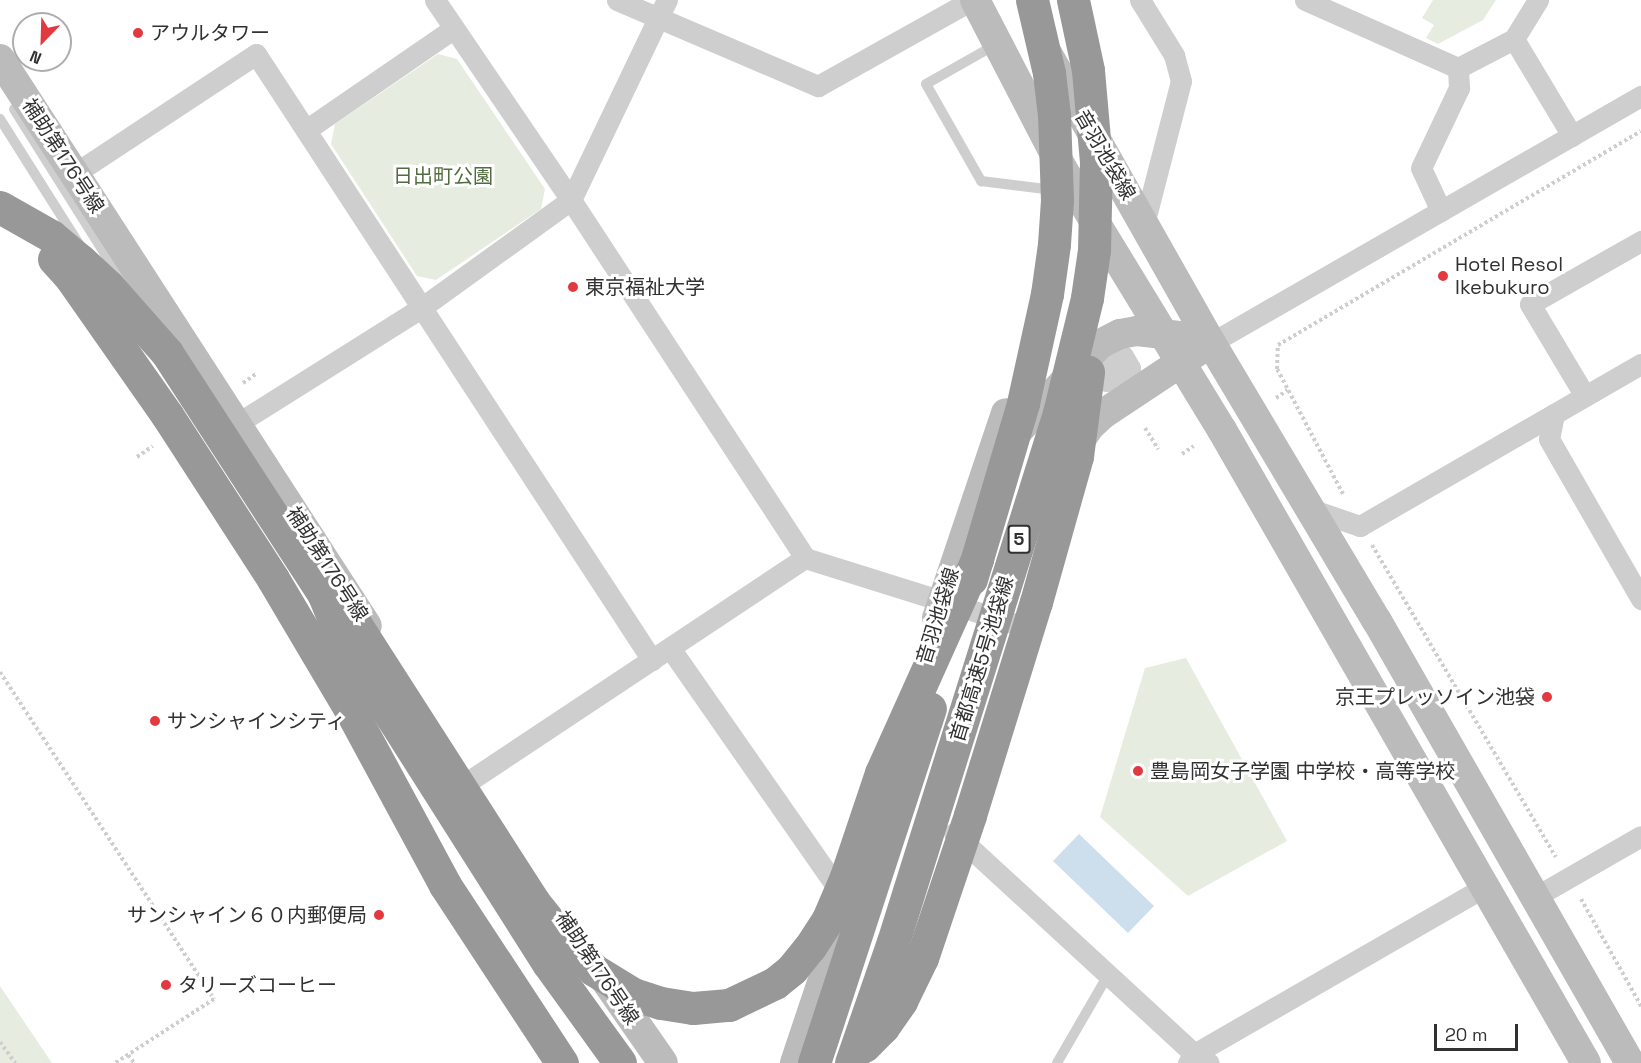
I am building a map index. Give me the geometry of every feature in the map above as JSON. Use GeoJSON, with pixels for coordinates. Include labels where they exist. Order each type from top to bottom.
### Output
{"type":"FeatureCollection","features":[{"type":"Feature","properties":{"kind":"highway","name":"首都高速5号池袋線"},"geometry":{"type":"LineString","coordinates":[[814,1063],[977,559],[1023,403],[1047,294],[1057,200],[1054,115],[1049,74],[1032,0]]}},
{"type":"Feature","properties":{"kind":"highway","name":"首都高速5号池袋線"},"geometry":{"type":"LineString","coordinates":[[851,1063],[893,942],[1059,413],[1087,298],[1094,250],[1096,162],[1088,70],[1073,0]]}},
{"type":"Feature","properties":{"kind":"highway"},"geometry":{"type":"LineString","coordinates":[[0,207],[51,236],[80,260],[108,286],[167,353],[324,595],[341,636],[548,963],[620,1063]]}},
{"type":"Feature","properties":{"kind":"highway"},"geometry":{"type":"LineString","coordinates":[[0,221],[30,238],[71,278],[167,415],[273,579],[351,711],[445,885],[562,1063]]}},
{"type":"Feature","properties":{"kind":"highway"},"geometry":{"type":"LineString","coordinates":[[844,1063],[883,1027],[901,1001],[922,958],[970,815],[1036,602],[1077,456],[1090,358],[1087,298]]}},
{"type":"Feature","properties":{"kind":"highway"},"geometry":{"type":"LineString","coordinates":[[324,595],[356,625],[533,901],[564,940],[594,970],[633,994],[661,1004],[693,1008],[729,1005],[753,996],[792,969],[828,919],[846,877],[881,773],[977,559]]}},
{"type":"Feature","properties":{"kind":"highway"},"geometry":{"type":"LineString","coordinates":[[351,711],[468,872],[559,1009],[593,1049],[611,1063]]}},
{"type":"Feature","properties":{"kind":"main road","name":"音羽池袋線"},"geometry":{"type":"LineString","coordinates":[[974,0],[1062,179],[1164,332],[1587,1063]]}},
{"type":"Feature","properties":{"kind":"main road","name":"音羽池袋線"},"geometry":{"type":"LineString","coordinates":[[1017,0],[1211,343],[1310,509],[1630,1063]]}},
{"type":"Feature","properties":{"kind":"main road","name":"補助第176号線"},"geometry":{"type":"LineString","coordinates":[[0,59],[235,425],[469,781],[657,1061]]}},
{"type":"Feature","properties":{"kind":"main road","name":"音羽池袋線"},"geometry":{"type":"LineString","coordinates":[[795,1063],[849,904],[986,465],[1054,285],[1063,214],[1062,179]]}},
{"type":"Feature","properties":{"kind":"main road"},"geometry":{"type":"LineString","coordinates":[[986,465],[1100,344],[1120,334],[1137,331],[1164,332],[1211,343]]}},
{"type":"Feature","properties":{"kind":"main road"},"geometry":{"type":"LineString","coordinates":[[869,1063],[949,828],[1048,509],[1073,451],[1089,427],[1103,414],[1211,343]]}},
{"type":"Feature","properties":{"kind":"street"},"geometry":{"type":"LineString","coordinates":[[435,0],[571,200],[805,558],[1013,623]]}},
{"type":"Feature","properties":{"kind":"street"},"geometry":{"type":"LineString","coordinates":[[617,0],[662,9],[818,86],[974,0]]}},
{"type":"Feature","properties":{"kind":"street"},"geometry":{"type":"LineString","coordinates":[[1140,0],[1174,55],[1180,81],[1144,224]]}},
{"type":"Feature","properties":{"kind":"street"},"geometry":{"type":"LineString","coordinates":[[1305,0],[1458,68]]}},
{"type":"Feature","properties":{"kind":"street"},"geometry":{"type":"LineString","coordinates":[[1458,68],[1514,39],[1538,0]]}},
{"type":"Feature","properties":{"kind":"street"},"geometry":{"type":"LineString","coordinates":[[235,425],[421,308],[571,200],[662,9]]}},
{"type":"Feature","properties":{"kind":"street"},"geometry":{"type":"LineString","coordinates":[[306,130],[453,29]]}},
{"type":"Feature","properties":{"kind":"street"},"geometry":{"type":"LineString","coordinates":[[1514,39],[1572,136]]}},
{"type":"Feature","properties":{"kind":"street"},"geometry":{"type":"LineString","coordinates":[[74,174],[256,54],[652,660]]}},
{"type":"Feature","properties":{"kind":"street"},"geometry":{"type":"LineString","coordinates":[[1441,211],[1420,168],[1459,88],[1458,68]]}},
{"type":"Feature","properties":{"kind":"street"},"geometry":{"type":"LineString","coordinates":[[1211,343],[1641,96]]}},
{"type":"Feature","properties":{"kind":"street"},"geometry":{"type":"LineString","coordinates":[[1585,396],[1530,304],[1641,241]]}},
{"type":"Feature","properties":{"kind":"street"},"geometry":{"type":"LineString","coordinates":[[1310,509],[1360,526],[1641,364]]}},
{"type":"Feature","properties":{"kind":"street"},"geometry":{"type":"LineString","coordinates":[[1554,414],[1549,438],[1641,599]]}},
{"type":"Feature","properties":{"kind":"street"},"geometry":{"type":"LineString","coordinates":[[469,781],[805,558]]}},
{"type":"Feature","properties":{"kind":"street"},"geometry":{"type":"LineString","coordinates":[[670,648],[849,904]]}},
{"type":"Feature","properties":{"kind":"street"},"geometry":{"type":"LineString","coordinates":[[949,828],[1197,1060],[1484,887]]}},
{"type":"Feature","properties":{"kind":"street"},"geometry":{"type":"LineString","coordinates":[[1535,897],[1641,836]]}},
{"type":"Feature","properties":{"kind":"lane"},"geometry":{"type":"LineString","coordinates":[[997,43],[926,84],[981,181],[1062,179]]}},
{"type":"Feature","properties":{"kind":"lane"},"geometry":{"type":"LineString","coordinates":[[6,95],[167,353]]}},
{"type":"Feature","properties":{"kind":"lane"},"geometry":{"type":"LineString","coordinates":[[0,119],[81,246],[113,309]]}},
{"type":"Feature","properties":{"kind":"lane"},"geometry":{"type":"LineString","coordinates":[[129,341],[167,415]]}},
{"type":"Feature","properties":{"kind":"lane"},"geometry":{"type":"LineString","coordinates":[[488,954],[523,1007]]}},
{"type":"Feature","properties":{"kind":"lane"},"geometry":{"type":"LineString","coordinates":[[1057,1063],[1108,975]]}},
{"type":"Feature","properties":{"kind":"path"},"geometry":{"type":"LineString","coordinates":[[1641,131],[1278,345],[1277,369],[1360,526],[1641,1006]]}},
{"type":"Feature","properties":{"kind":"path"},"geometry":{"type":"LineString","coordinates":[[1145,428],[1158,449]]}},
{"type":"Feature","properties":{"kind":"path"},"geometry":{"type":"LineString","coordinates":[[1182,454],[1194,446]]}},
{"type":"Feature","properties":{"kind":"path"},"geometry":{"type":"LineString","coordinates":[[0,672],[214,999],[115,1063]]}},
{"type":"Feature","properties":{"kind":"path"},"geometry":{"type":"LineString","coordinates":[[0,1042],[15,1063]]}},
{"type":"Feature","properties":{"kind":"path"},"geometry":{"type":"LineString","coordinates":[[128,1055],[134,1063]]}},
{"type":"Feature","properties":{"kind":"green space"},"geometry":{"type":"Polygon","coordinates":[[[1433,0],[1496,0],[1483,20],[1438,44],[1426,38],[1434,25],[1422,18],[1433,0]]]}},
{"type":"Feature","properties":{"kind":"green space","name":"日出町公園"},"geometry":{"type":"Polygon","coordinates":[[[438,54],[457,59],[545,189],[541,209],[436,280],[417,276],[331,144],[335,124],[438,54]]]}},
{"type":"Feature","properties":{"kind":"green space"},"geometry":{"type":"Polygon","coordinates":[[[1186,658],[1287,841],[1188,896],[1100,817],[1145,668],[1186,658]]]}},
{"type":"Feature","properties":{"kind":"green space"},"geometry":{"type":"Polygon","coordinates":[[[0,986],[52,1063],[0,1063],[0,986]]]}},
{"type":"Feature","properties":{"kind":"water"},"geometry":{"type":"Polygon","coordinates":[[[1079,834],[1154,906],[1128,933],[1053,861],[1079,834]]]}},
{"type":"Feature","properties":{"kind":"place","name":"アウルタワー"},"geometry":{"type":"Point","coordinates":[138,33]}},
{"type":"Feature","properties":{"kind":"place","name":"Hotel Resol Ikebukuro"},"geometry":{"type":"Point","coordinates":[1443,276]}},
{"type":"Feature","properties":{"kind":"place","name":"東京福祉大学"},"geometry":{"type":"Point","coordinates":[573,287]}},
{"type":"Feature","properties":{"kind":"place","name":"京王プレッソイン池袋"},"geometry":{"type":"Point","coordinates":[1547,697]}},
{"type":"Feature","properties":{"kind":"place","name":"サンシャインシティ"},"geometry":{"type":"Point","coordinates":[155,721]}},
{"type":"Feature","properties":{"kind":"place","name":"豊島岡女子学園 中学校・高等学校"},"geometry":{"type":"Point","coordinates":[1138,771]}},
{"type":"Feature","properties":{"kind":"place","name":"サンシャイン６０内郵便局"},"geometry":{"type":"Point","coordinates":[379,915]}},
{"type":"Feature","properties":{"kind":"place","name":"タリーズコーヒー"},"geometry":{"type":"Point","coordinates":[166,985]}}]}
